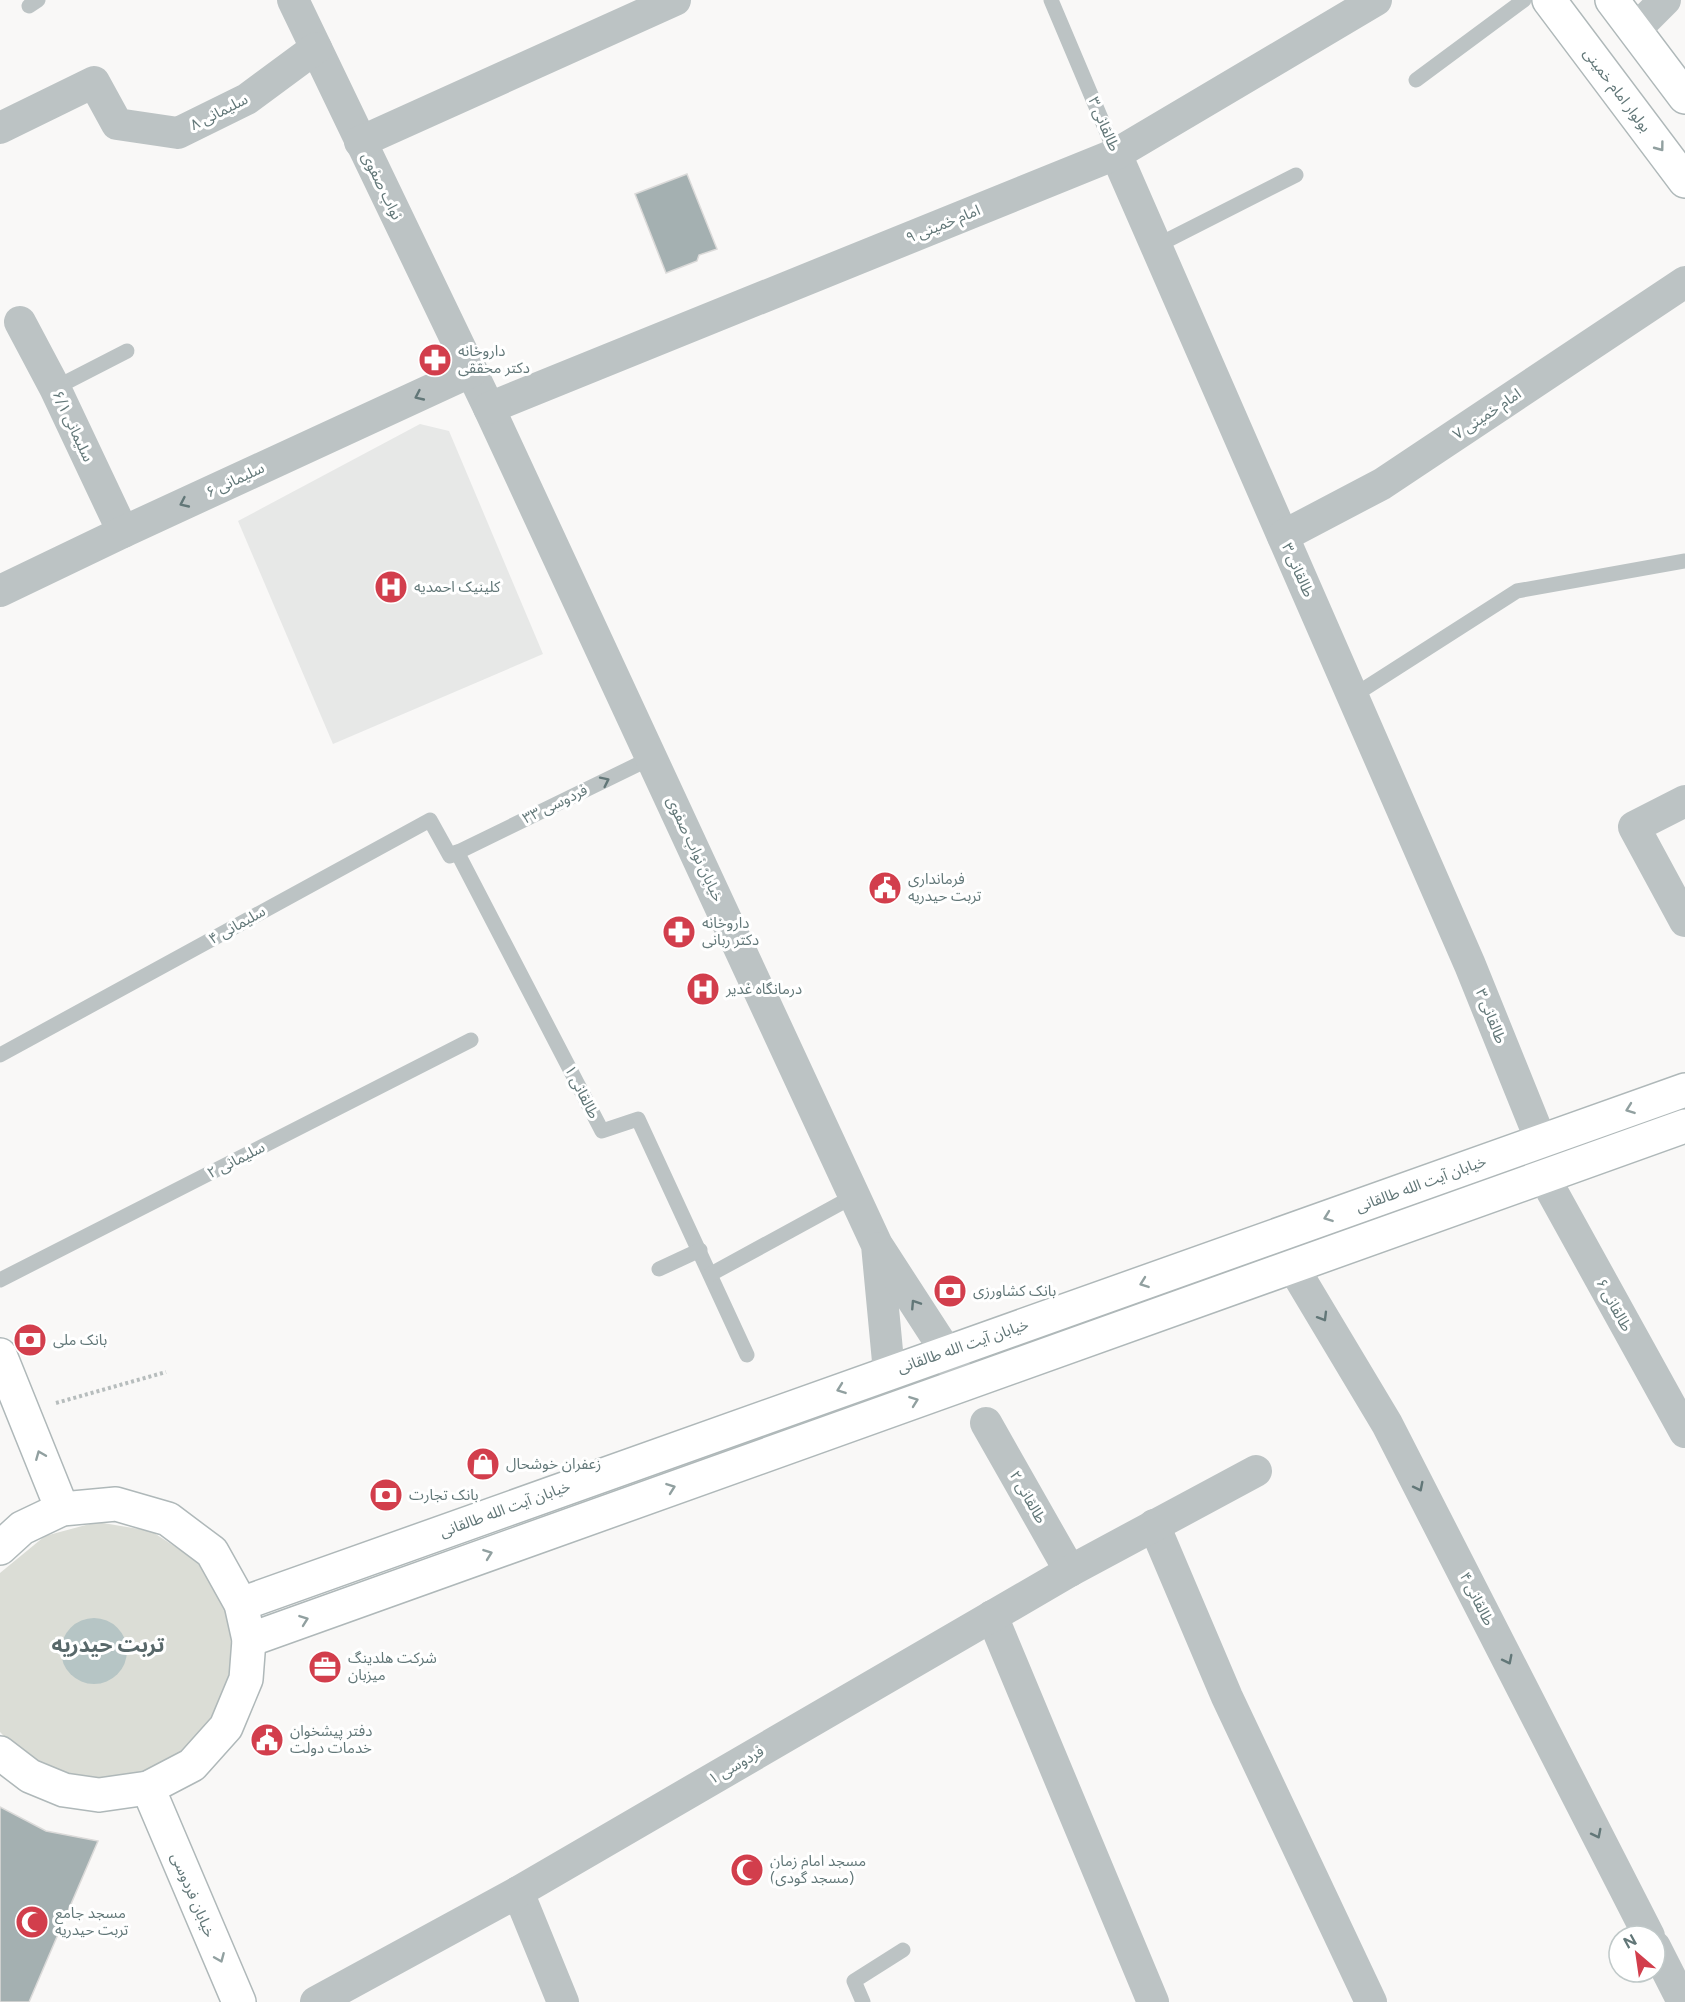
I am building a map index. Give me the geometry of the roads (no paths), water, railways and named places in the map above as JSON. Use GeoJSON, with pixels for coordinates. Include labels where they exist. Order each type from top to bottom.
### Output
{"type":"FeatureCollection","features":[{"type":"Feature","properties":{"kind":"main road","name":"بولوار امام خمینی"},"geometry":{"type":"LineString","coordinates":[[1549,0],[1685,181]]}},
{"type":"Feature","properties":{"kind":"main road"},"geometry":{"type":"LineString","coordinates":[[1612,0],[1685,97]]}},
{"type":"Feature","properties":{"kind":"main road","name":"خیابان آیت الله طالقانی"},"geometry":{"type":"LineString","coordinates":[[242,1604],[1685,1090]]}},
{"type":"Feature","properties":{"kind":"main road"},"geometry":{"type":"LineString","coordinates":[[249,1640],[1685,1126]]}},
{"type":"Feature","properties":{"kind":"main road"},"geometry":{"type":"LineString","coordinates":[[0,1355],[62,1509]]}},
{"type":"Feature","properties":{"kind":"main road"},"geometry":{"type":"LineString","coordinates":[[0,1548],[22,1528],[62,1509],[116,1504],[168,1519],[212,1552],[242,1604],[249,1640],[246,1679],[226,1727],[192,1765],[148,1788],[99,1795],[64,1790],[30,1776],[0,1753]]}},
{"type":"Feature","properties":{"kind":"main road","name":"خیابان فردوسی"},"geometry":{"type":"LineString","coordinates":[[148,1788],[238,2002]]}},
{"type":"Feature","properties":{"kind":"street","name":"نواب صفوی"},"geometry":{"type":"LineString","coordinates":[[293,0],[472,371]]}},
{"type":"Feature","properties":{"kind":"street"},"geometry":{"type":"LineString","coordinates":[[360,142],[675,0]]}},
{"type":"Feature","properties":{"kind":"street","name":"امام خمینی ۹"},"geometry":{"type":"LineString","coordinates":[[489,408],[1116,154],[1376,0]]}},
{"type":"Feature","properties":{"kind":"street"},"geometry":{"type":"LineString","coordinates":[[1635,30],[1665,0]]}},
{"type":"Feature","properties":{"kind":"street","name":"سلیمانی ۸"},"geometry":{"type":"LineString","coordinates":[[0,128],[94,82],[117,124],[178,133],[247,99],[316,48]]}},
{"type":"Feature","properties":{"kind":"street","name":"طالقانی ۳"},"geometry":{"type":"LineString","coordinates":[[1116,154],[1470,965],[1541,1141]]}},
{"type":"Feature","properties":{"kind":"street","name":"امام خمینی ۷"},"geometry":{"type":"LineString","coordinates":[[1283,536],[1383,484],[1685,282]]}},
{"type":"Feature","properties":{"kind":"street","name":"سلیمانی ۶/۱"},"geometry":{"type":"LineString","coordinates":[[20,322],[55,388],[123,532]]}},
{"type":"Feature","properties":{"kind":"street","name":"خیابان نواب صفوی"},"geometry":{"type":"LineString","coordinates":[[472,371],[653,757],[877,1245],[889,1372]]}},
{"type":"Feature","properties":{"kind":"street","name":"سلیمانی ۶"},"geometry":{"type":"LineString","coordinates":[[0,591],[472,371]]}},
{"type":"Feature","properties":{"kind":"street"},"geometry":{"type":"LineString","coordinates":[[1685,801],[1634,826],[1685,921]]}},
{"type":"Feature","properties":{"kind":"street","name":"طالقانی ۶"},"geometry":{"type":"LineString","coordinates":[[1544,1177],[1685,1432]]}},
{"type":"Feature","properties":{"kind":"street"},"geometry":{"type":"LineString","coordinates":[[877,1245],[947,1353],[962,1384]]}},
{"type":"Feature","properties":{"kind":"street","name":"طالقانی ۴"},"geometry":{"type":"LineString","coordinates":[[1293,1267],[1387,1424],[1644,1924]]}},
{"type":"Feature","properties":{"kind":"street","name":"طالقانی ۲"},"geometry":{"type":"LineString","coordinates":[[986,1423],[1071,1571]]}},
{"type":"Feature","properties":{"kind":"street","name":"فردوسی ۱"},"geometry":{"type":"LineString","coordinates":[[316,2002],[518,1892],[1071,1571],[1256,1471]]}},
{"type":"Feature","properties":{"kind":"street"},"geometry":{"type":"LineString","coordinates":[[1154,1525],[1227,1697],[1371,2002]]}},
{"type":"Feature","properties":{"kind":"street"},"geometry":{"type":"LineString","coordinates":[[992,1616],[1153,2002]]}},
{"type":"Feature","properties":{"kind":"street"},"geometry":{"type":"LineString","coordinates":[[518,1892],[563,2002]]}},
{"type":"Feature","properties":{"kind":"street"},"geometry":{"type":"LineString","coordinates":[[1667,1971],[1683,2002]]}},
{"type":"Feature","properties":{"kind":"lane","name":"طالقانی ۳"},"geometry":{"type":"LineString","coordinates":[[1051,0],[1116,154]]}},
{"type":"Feature","properties":{"kind":"lane"},"geometry":{"type":"LineString","coordinates":[[1416,80],[1524,0]]}},
{"type":"Feature","properties":{"kind":"lane"},"geometry":{"type":"LineString","coordinates":[[1156,246],[1296,175]]}},
{"type":"Feature","properties":{"kind":"lane"},"geometry":{"type":"LineString","coordinates":[[55,388],[127,351]]}},
{"type":"Feature","properties":{"kind":"lane"},"geometry":{"type":"LineString","coordinates":[[1353,696],[1516,591],[1685,561]]}},
{"type":"Feature","properties":{"kind":"lane","name":"فردوسی ۳۳"},"geometry":{"type":"LineString","coordinates":[[457,852],[653,757]]}},
{"type":"Feature","properties":{"kind":"lane","name":"سلیمانی ۴"},"geometry":{"type":"LineString","coordinates":[[0,1054],[430,820],[450,856],[457,852]]}},
{"type":"Feature","properties":{"kind":"lane","name":"طالقانی ۱"},"geometry":{"type":"LineString","coordinates":[[457,852],[602,1131],[638,1119],[747,1355]]}},
{"type":"Feature","properties":{"kind":"lane","name":"سلیمانی ۲"},"geometry":{"type":"LineString","coordinates":[[0,1280],[471,1040]]}},
{"type":"Feature","properties":{"kind":"lane"},"geometry":{"type":"LineString","coordinates":[[711,1274],[854,1196]]}},
{"type":"Feature","properties":{"kind":"lane"},"geometry":{"type":"LineString","coordinates":[[659,1269],[700,1250]]}},
{"type":"Feature","properties":{"kind":"lane"},"geometry":{"type":"LineString","coordinates":[[863,2002],[854,1980],[903,1950]]}},
{"type":"Feature","properties":{"kind":"place","name":"داروخانه دکتر محققی"},"geometry":{"type":"Point","coordinates":[435,360]}},
{"type":"Feature","properties":{"kind":"place","name":"کلینیک احمدیه"},"geometry":{"type":"Point","coordinates":[391,587]}},
{"type":"Feature","properties":{"kind":"place","name":"فرمانداری تربت حیدریه"},"geometry":{"type":"Point","coordinates":[885,888]}},
{"type":"Feature","properties":{"kind":"place","name":"داروخانه دکتر ربانی"},"geometry":{"type":"Point","coordinates":[679,932]}},
{"type":"Feature","properties":{"kind":"place","name":"درمانگاه غدیر"},"geometry":{"type":"Point","coordinates":[703,989]}},
{"type":"Feature","properties":{"kind":"place","name":"بانک کشاورزی"},"geometry":{"type":"Point","coordinates":[950,1291]}},
{"type":"Feature","properties":{"kind":"place","name":"بانک ملی"},"geometry":{"type":"Point","coordinates":[30,1340]}},
{"type":"Feature","properties":{"kind":"place","name":"زعفران خوشحال"},"geometry":{"type":"Point","coordinates":[483,1464]}},
{"type":"Feature","properties":{"kind":"place","name":"بانک تجارت"},"geometry":{"type":"Point","coordinates":[386,1495]}},
{"type":"Feature","properties":{"kind":"place","name":"شرکت هلدینگ میزبان"},"geometry":{"type":"Point","coordinates":[325,1667]}},
{"type":"Feature","properties":{"kind":"place","name":"دفتر پیشخوان خدمات دولت"},"geometry":{"type":"Point","coordinates":[267,1740]}},
{"type":"Feature","properties":{"kind":"place","name":"مسجد امام زمان (مسجد گودی)"},"geometry":{"type":"Point","coordinates":[747,1870]}},
{"type":"Feature","properties":{"kind":"place","name":"مسجد جامع تربت حیدریه"},"geometry":{"type":"Point","coordinates":[32,1922]}},
{"type":"Feature","properties":{"kind":"district","name":"تربت حیدریه"},"geometry":{"type":"Point","coordinates":[108,1645]}}]}
